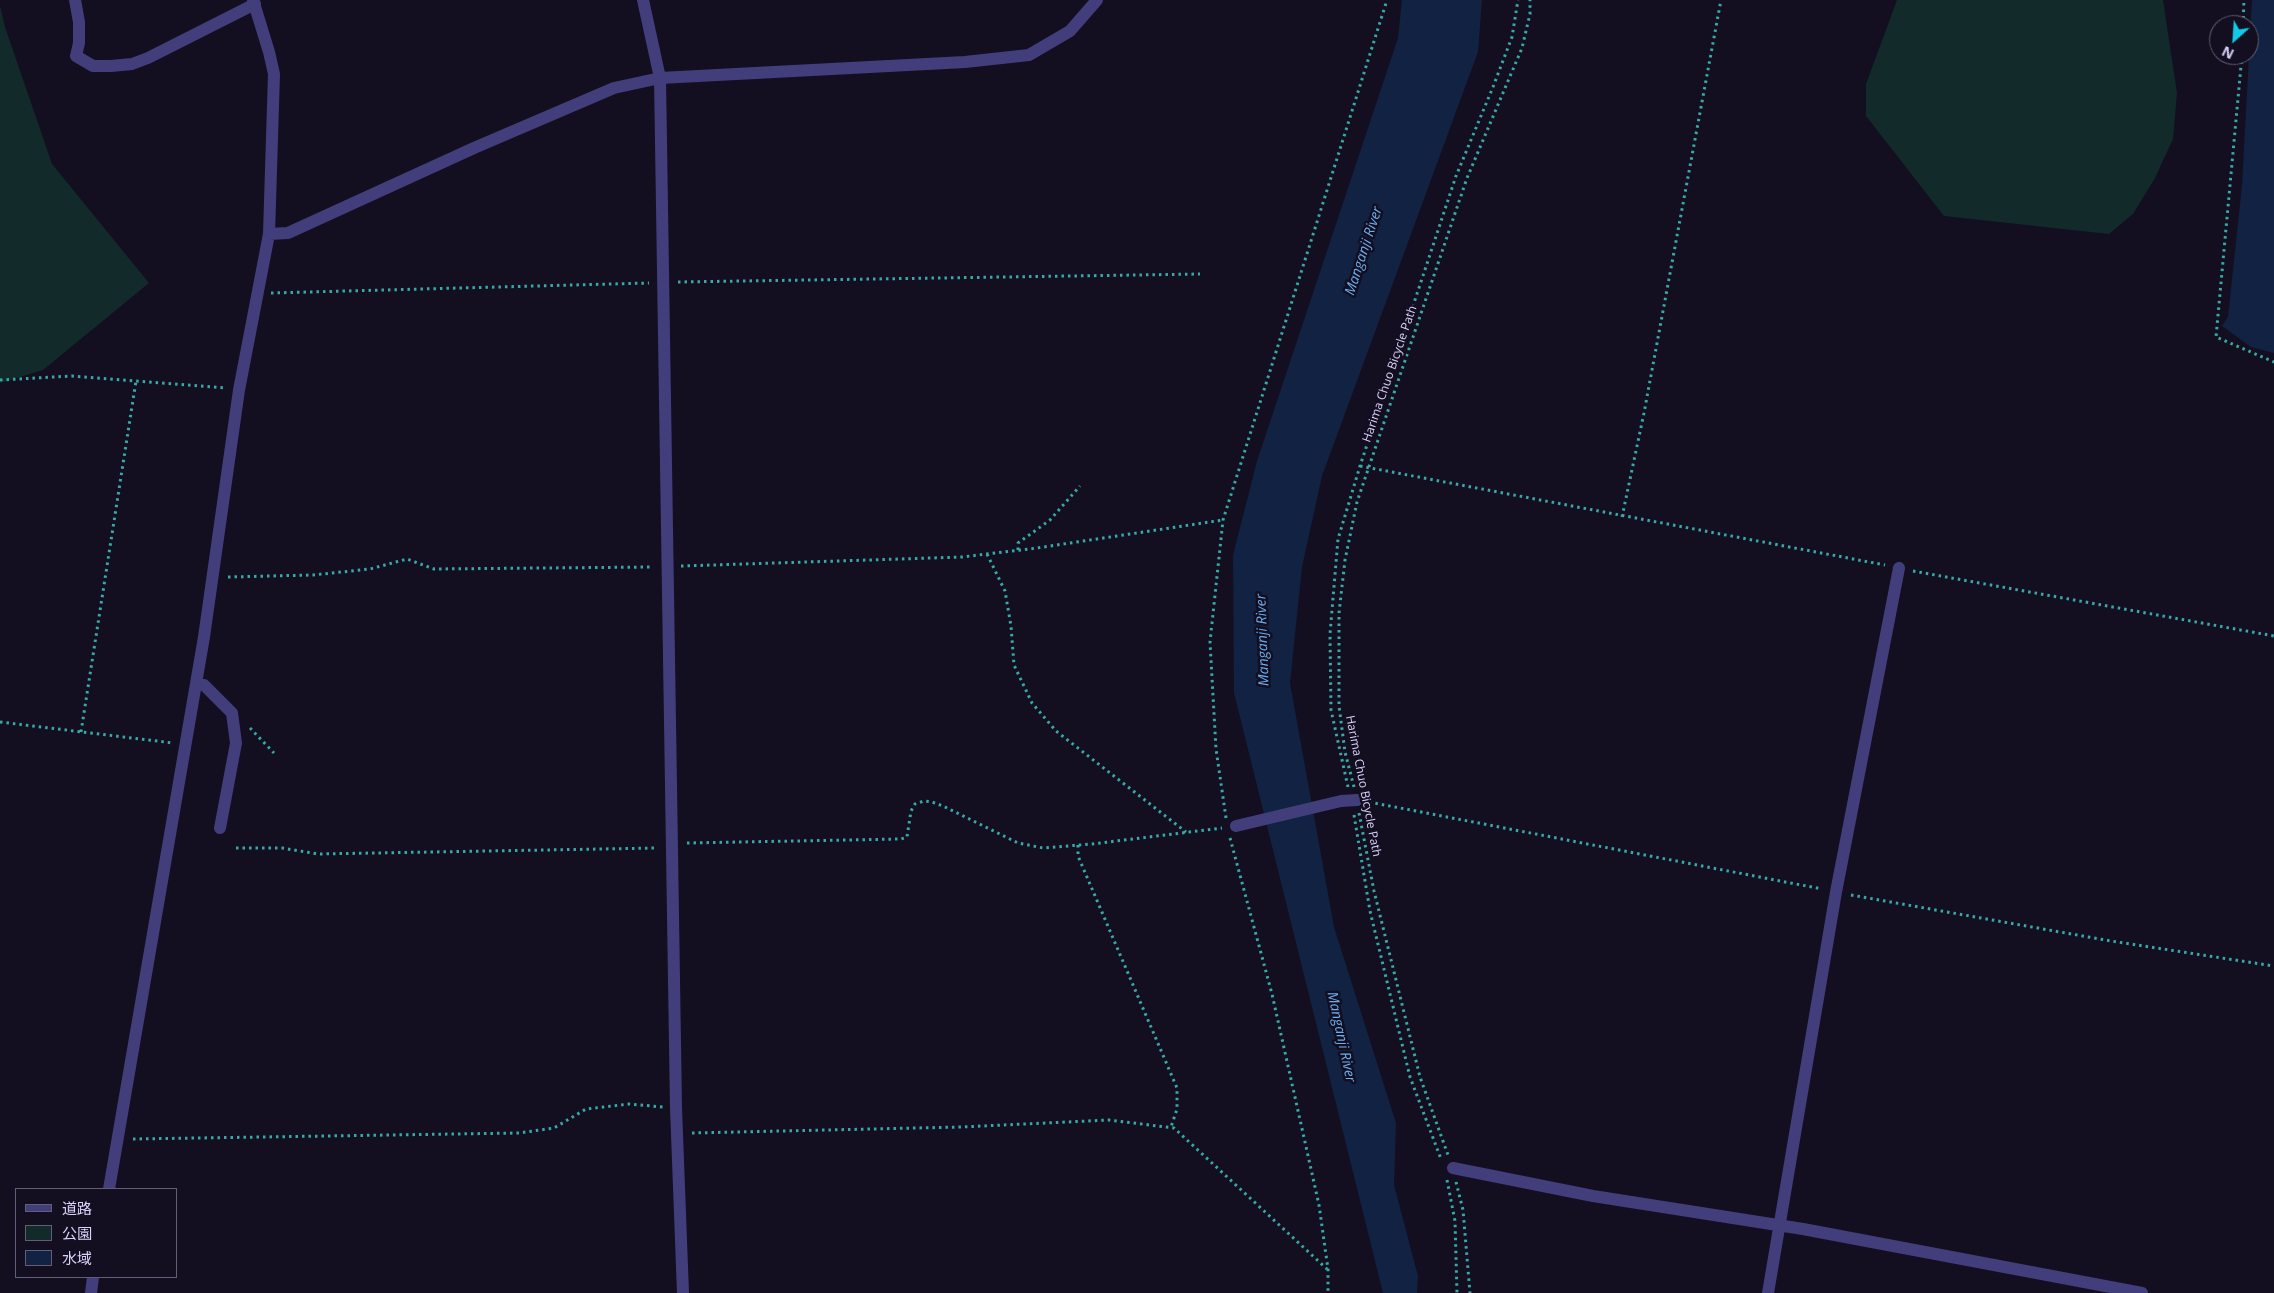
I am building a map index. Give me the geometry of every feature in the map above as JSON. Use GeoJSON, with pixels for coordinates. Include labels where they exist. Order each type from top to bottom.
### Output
{"type":"FeatureCollection","features":[{"type":"Feature","properties":{"kind":"street"},"geometry":{"type":"LineString","coordinates":[[75,0],[79,22],[79,43],[76,56],[93,66],[132,64],[148,58],[254,2],[270,52],[274,74],[269,234],[239,390],[196,684],[109,1188]]}},
{"type":"Feature","properties":{"kind":"street"},"geometry":{"type":"LineString","coordinates":[[644,0],[660,78],[674,846],[676,1108],[679,1133],[683,1293]]}},
{"type":"Feature","properties":{"kind":"street"},"geometry":{"type":"LineString","coordinates":[[269,234],[288,233],[474,148],[614,88],[660,78],[965,62],[1029,55],[1070,30],[1097,0]]}},
{"type":"Feature","properties":{"kind":"street"},"geometry":{"type":"LineString","coordinates":[[1768,1293],[1836,892],[1899,568]]}},
{"type":"Feature","properties":{"kind":"street"},"geometry":{"type":"LineString","coordinates":[[196,684],[204,685],[232,713],[233,718],[236,743],[220,828]]}},
{"type":"Feature","properties":{"kind":"street"},"geometry":{"type":"LineString","coordinates":[[1232,827],[1350,800]]}},
{"type":"Feature","properties":{"kind":"street"},"geometry":{"type":"LineString","coordinates":[[1448,1171],[1781,1225],[2142,1293]]}},
{"type":"Feature","properties":{"kind":"street"},"geometry":{"type":"LineString","coordinates":[[91,1293],[93,1278]]}},
{"type":"Feature","properties":{"kind":"path"},"geometry":{"type":"LineString","coordinates":[[1328,1293],[1328,1269],[1320,1205],[1232,827],[1216,749],[1210,642],[1223,520],[1387,0]]}},
{"type":"Feature","properties":{"kind":"path"},"geometry":{"type":"LineString","coordinates":[[1457,1293],[1455,1221],[1448,1171],[1425,1121],[1410,1077],[1370,911],[1350,800],[1331,710],[1330,634],[1338,539],[1360,466],[1456,176],[1512,37],[1518,0]]}},
{"type":"Feature","properties":{"kind":"path","name":"Harima Chuo Bicycle Path"},"geometry":{"type":"LineString","coordinates":[[1470,1293],[1463,1210],[1448,1171],[1420,1077],[1350,800],[1339,706],[1339,613],[1345,560],[1357,502],[1467,178],[1522,48],[1530,14],[1530,0]]}},
{"type":"Feature","properties":{"kind":"path"},"geometry":{"type":"LineString","coordinates":[[1622,517],[1644,413],[1721,0]]}},
{"type":"Feature","properties":{"kind":"path"},"geometry":{"type":"LineString","coordinates":[[2243,15],[2244,0]]}},
{"type":"Feature","properties":{"kind":"path"},"geometry":{"type":"LineString","coordinates":[[2241,65],[2216,337],[2274,362]]}},
{"type":"Feature","properties":{"kind":"path"},"geometry":{"type":"LineString","coordinates":[[258,293],[664,282],[1200,274]]}},
{"type":"Feature","properties":{"kind":"path"},"geometry":{"type":"LineString","coordinates":[[0,380],[72,376],[239,390]]}},
{"type":"Feature","properties":{"kind":"path"},"geometry":{"type":"LineString","coordinates":[[81,732],[136,380]]}},
{"type":"Feature","properties":{"kind":"path"},"geometry":{"type":"LineString","coordinates":[[1360,466],[1622,517],[2274,636]]}},
{"type":"Feature","properties":{"kind":"path"},"geometry":{"type":"LineString","coordinates":[[1018,550],[1018,543],[1050,520],[1080,486]]}},
{"type":"Feature","properties":{"kind":"path"},"geometry":{"type":"LineString","coordinates":[[213,574],[224,577],[257,578],[313,575],[370,569],[407,559],[434,569],[668,567],[962,557],[1223,520]]}},
{"type":"Feature","properties":{"kind":"path"},"geometry":{"type":"LineString","coordinates":[[987,554],[1005,591],[1011,626],[1014,665],[1032,704],[1056,731],[1187,832]]}},
{"type":"Feature","properties":{"kind":"path"},"geometry":{"type":"LineString","coordinates":[[233,718],[239,718],[245,723],[274,753]]}},
{"type":"Feature","properties":{"kind":"path"},"geometry":{"type":"LineString","coordinates":[[0,722],[186,745]]}},
{"type":"Feature","properties":{"kind":"path"},"geometry":{"type":"LineString","coordinates":[[1350,800],[1836,892],[2111,941],[2274,966]]}},
{"type":"Feature","properties":{"kind":"path"},"geometry":{"type":"LineString","coordinates":[[236,848],[282,848],[318,854],[901,840],[907,837],[911,811],[915,804],[924,801],[943,806],[1018,843],[1043,848],[1232,827]]}},
{"type":"Feature","properties":{"kind":"path"},"geometry":{"type":"LineString","coordinates":[[1078,845],[1078,856],[1177,1088],[1177,1109],[1171,1128]]}},
{"type":"Feature","properties":{"kind":"path"},"geometry":{"type":"LineString","coordinates":[[118,1140],[243,1136],[520,1133],[554,1128],[586,1109],[629,1104],[676,1108]]}},
{"type":"Feature","properties":{"kind":"path"},"geometry":{"type":"LineString","coordinates":[[679,1133],[961,1127],[1109,1120],[1174,1128],[1328,1269]]}},
{"type":"Feature","properties":{"kind":"green space"},"geometry":{"type":"Polygon","coordinates":[[[1897,0],[2163,0],[2177,93],[2173,139],[2155,178],[2133,214],[2109,234],[1944,216],[1866,116],[1866,84],[1897,0]]]}},
{"type":"Feature","properties":{"kind":"green space"},"geometry":{"type":"Polygon","coordinates":[[[0,6],[5,27],[52,164],[149,283],[43,370],[0,383],[0,6]]]}},
{"type":"Feature","properties":{"kind":"water","name":"Manganji River"},"geometry":{"type":"Polygon","coordinates":[[[1402,0],[1482,0],[1478,52],[1322,476],[1302,567],[1290,683],[1334,927],[1396,1123],[1394,1185],[1418,1276],[1417,1293],[1383,1293],[1234,693],[1233,555],[1257,461],[1398,38],[1402,0]]]}},
{"type":"Feature","properties":{"kind":"water"},"geometry":{"type":"Polygon","coordinates":[[[2252,0],[2274,0],[2274,353],[2251,347],[2222,326],[2228,317],[2242,185],[2248,65],[2259,65],[2259,15],[2251,15],[2252,0]]]}}]}
